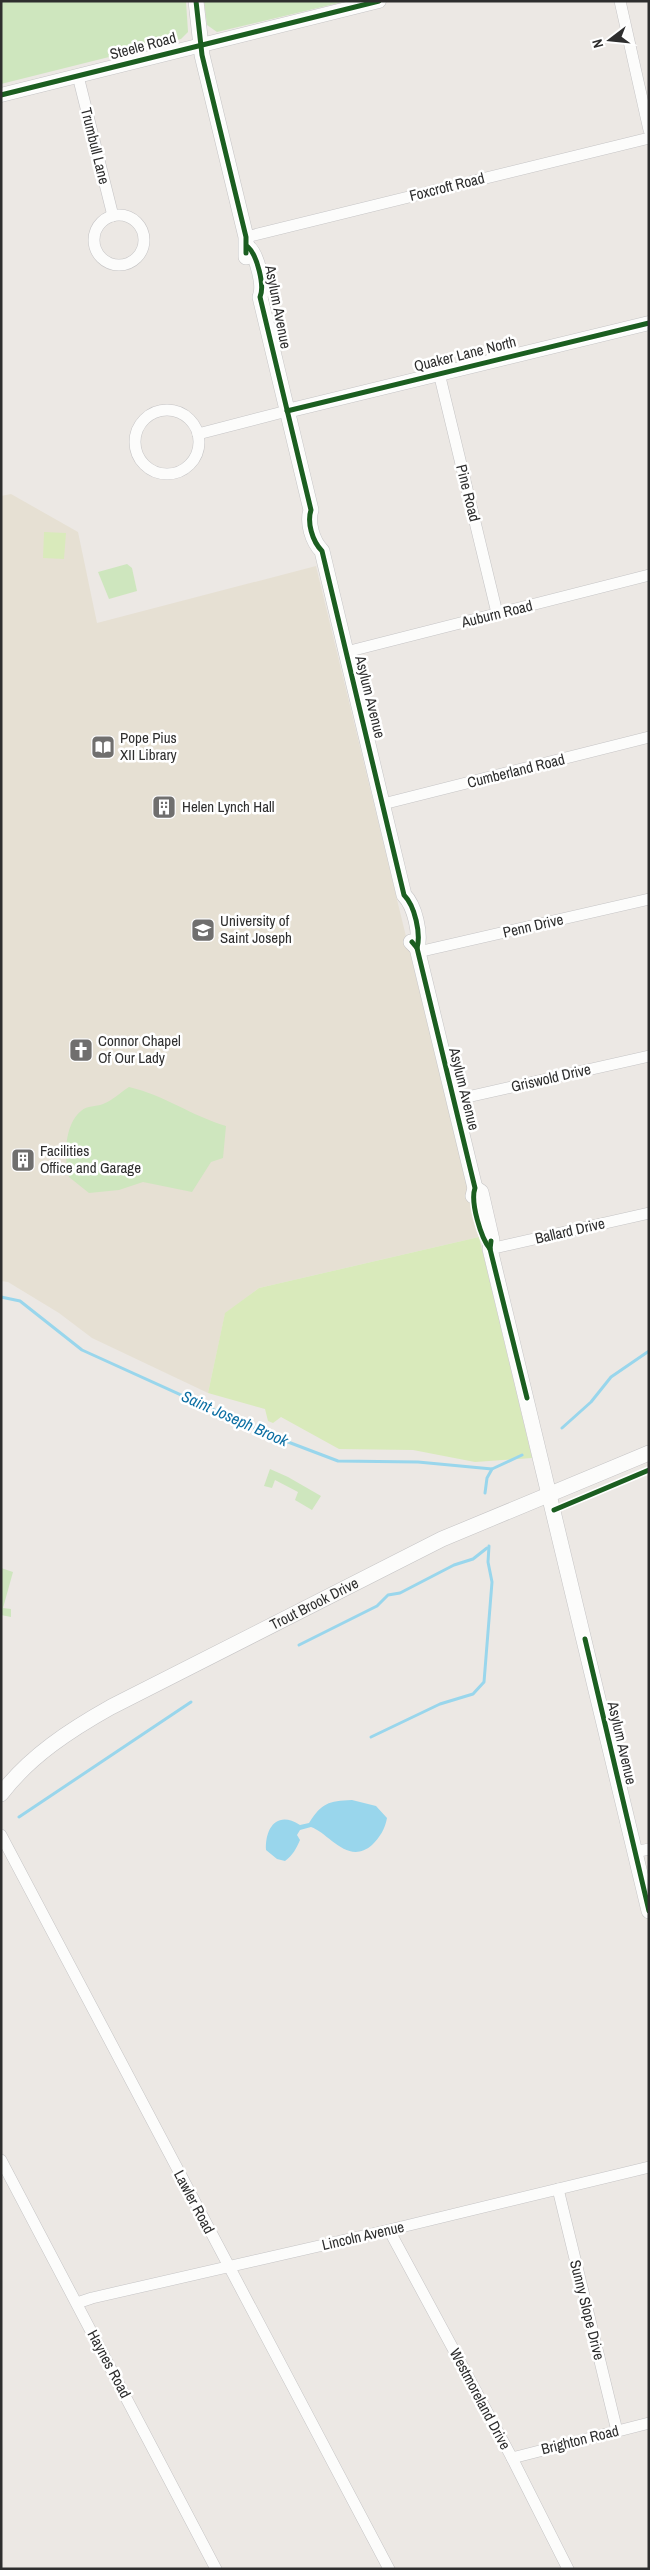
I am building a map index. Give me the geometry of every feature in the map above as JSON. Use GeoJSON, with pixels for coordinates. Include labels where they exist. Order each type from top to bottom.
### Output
{"type":"FeatureCollection","features":[{"type":"Feature","properties":{"kind":"main road","name":"Asylum Avenue"},"geometry":{"type":"LineString","coordinates":[[196,1],[201,44],[247,242],[246,255],[255,293],[260,297],[311,510],[309,517],[316,544],[322,550],[404,894],[401,903],[411,942],[417,950],[475,1188],[472,1195],[474,1204],[484,1241],[490,1249],[550,1493],[642,1850],[649,1911]]}},
{"type":"Feature","properties":{"kind":"main road","name":"Trout Brook Drive"},"geometry":{"type":"LineString","coordinates":[[1,1794],[35,1758],[80,1724],[442,1538],[649,1453]]}},
{"type":"Feature","properties":{"kind":"street","name":"Steele Road"},"geometry":{"type":"LineString","coordinates":[[1,96],[201,44],[378,1]]}},
{"type":"Feature","properties":{"kind":"street"},"geometry":{"type":"LineString","coordinates":[[620,1],[649,130]]}},
{"type":"Feature","properties":{"kind":"street","name":"Trumbull Lane"},"geometry":{"type":"LineString","coordinates":[[78,76],[113,216]]}},
{"type":"Feature","properties":{"kind":"street","name":"Foxcroft Road"},"geometry":{"type":"LineString","coordinates":[[247,242],[649,138]]}},
{"type":"Feature","properties":{"kind":"street"},"geometry":{"type":"LineString","coordinates":[[113,216],[133,219],[142,232],[144,242],[141,252],[134,260],[125,264],[107,262],[96,247],[95,238],[98,228],[104,221],[113,216]]}},
{"type":"Feature","properties":{"kind":"street","name":"Quaker Lane North"},"geometry":{"type":"LineString","coordinates":[[287,410],[649,323]]}},
{"type":"Feature","properties":{"kind":"street","name":"Pine Road"},"geometry":{"type":"LineString","coordinates":[[439,373],[497,613]]}},
{"type":"Feature","properties":{"kind":"street"},"geometry":{"type":"LineString","coordinates":[[162,410],[177,411],[187,416],[198,434],[199,448],[195,458],[189,465],[176,473],[161,473],[150,468],[141,460],[136,448],[136,435],[141,424],[150,415],[162,410]]}},
{"type":"Feature","properties":{"kind":"street"},"geometry":{"type":"LineString","coordinates":[[198,434],[287,410]]}},
{"type":"Feature","properties":{"kind":"street","name":"Auburn Road"},"geometry":{"type":"LineString","coordinates":[[346,652],[649,575]]}},
{"type":"Feature","properties":{"kind":"street","name":"Cumberland Road"},"geometry":{"type":"LineString","coordinates":[[382,804],[649,737]]}},
{"type":"Feature","properties":{"kind":"street","name":"Penn Drive"},"geometry":{"type":"LineString","coordinates":[[417,950],[649,899]]}},
{"type":"Feature","properties":{"kind":"street","name":"Griswold Drive"},"geometry":{"type":"LineString","coordinates":[[454,1100],[649,1056]]}},
{"type":"Feature","properties":{"kind":"street","name":"Ballard Drive"},"geometry":{"type":"LineString","coordinates":[[490,1249],[649,1213]]}},
{"type":"Feature","properties":{"kind":"street","name":"Lawler Road"},"geometry":{"type":"LineString","coordinates":[[1,1835],[389,2569]]}},
{"type":"Feature","properties":{"kind":"street","name":"Haynes Road"},"geometry":{"type":"LineString","coordinates":[[1,2160],[216,2569]]}},
{"type":"Feature","properties":{"kind":"street","name":"Lincoln Avenue"},"geometry":{"type":"LineString","coordinates":[[77,2303],[228,2266],[389,2230],[649,2166]]}},
{"type":"Feature","properties":{"kind":"street","name":"Sunny Slope Drive"},"geometry":{"type":"LineString","coordinates":[[558,2189],[617,2431]]}},
{"type":"Feature","properties":{"kind":"street","name":"Westmoreland Drive"},"geometry":{"type":"LineString","coordinates":[[389,2230],[512,2458],[568,2569]]}},
{"type":"Feature","properties":{"kind":"street","name":"Brighton Road"},"geometry":{"type":"LineString","coordinates":[[512,2458],[649,2423]]}},
{"type":"Feature","properties":{"kind":"shaded area","name":"University of Saint Joseph"},"geometry":{"type":"Polygon","coordinates":[[[11,494],[78,532],[97,623],[316,566],[479,1237],[259,1288],[225,1314],[208,1393],[92,1338],[59,1313],[8,1282],[1,1281],[1,496],[11,494]]]}},
{"type":"Feature","properties":{"kind":"green space"},"geometry":{"type":"Polygon","coordinates":[[[1,1],[186,1],[188,32],[181,39],[1,84],[1,1]]]}},
{"type":"Feature","properties":{"kind":"green space"},"geometry":{"type":"Polygon","coordinates":[[[204,1],[347,1],[217,32],[207,25],[204,1]]]}},
{"type":"Feature","properties":{"kind":"green space"},"geometry":{"type":"Polygon","coordinates":[[[44,532],[66,533],[64,559],[43,558],[44,532]]]}},
{"type":"Feature","properties":{"kind":"green space"},"geometry":{"type":"Polygon","coordinates":[[[127,564],[132,568],[137,591],[109,599],[98,572],[127,564]]]}},
{"type":"Feature","properties":{"kind":"green space"},"geometry":{"type":"Polygon","coordinates":[[[129,1087],[154,1095],[201,1117],[226,1126],[223,1158],[211,1162],[192,1192],[143,1182],[119,1190],[89,1193],[69,1177],[66,1151],[68,1133],[75,1117],[84,1109],[106,1103],[129,1087]]]}},
{"type":"Feature","properties":{"kind":"green space"},"geometry":{"type":"Polygon","coordinates":[[[479,1237],[532,1458],[475,1462],[413,1450],[339,1449],[281,1417],[273,1423],[268,1421],[265,1409],[208,1393],[225,1313],[259,1288],[479,1237]]]}},
{"type":"Feature","properties":{"kind":"green space"},"geometry":{"type":"Polygon","coordinates":[[[270,1469],[321,1496],[312,1510],[295,1500],[298,1492],[275,1480],[272,1488],[264,1486],[270,1469]]]}},
{"type":"Feature","properties":{"kind":"green space"},"geometry":{"type":"Polygon","coordinates":[[[1,1568],[13,1572],[3,1608],[11,1609],[11,1617],[1,1615],[1,1568]]]}},
{"type":"Feature","properties":{"kind":"water"},"geometry":{"type":"Polygon","coordinates":[[[352,1800],[376,1806],[387,1818],[380,1836],[363,1851],[347,1850],[311,1827],[300,1830],[297,1835],[300,1840],[292,1854],[285,1861],[277,1859],[266,1850],[270,1828],[279,1821],[285,1819],[300,1825],[309,1823],[326,1804],[352,1800]]]}},
{"type":"Feature","properties":{"kind":"waterway","name":"Saint Joseph Brook"},"geometry":{"type":"LineString","coordinates":[[1,1297],[20,1301],[82,1350],[267,1434],[338,1461],[418,1462],[492,1469],[522,1455]]}},
{"type":"Feature","properties":{"kind":"waterway"},"geometry":{"type":"LineString","coordinates":[[562,1428],[591,1402],[611,1377],[649,1351]]}},
{"type":"Feature","properties":{"kind":"waterway"},"geometry":{"type":"LineString","coordinates":[[485,1493],[487,1478],[492,1469]]}},
{"type":"Feature","properties":{"kind":"waterway"},"geometry":{"type":"LineString","coordinates":[[371,1737],[440,1704],[473,1694],[484,1682],[492,1582],[488,1562],[489,1546]]}},
{"type":"Feature","properties":{"kind":"waterway"},"geometry":{"type":"LineString","coordinates":[[299,1645],[377,1606],[388,1595],[400,1593],[454,1565],[473,1559],[487,1548]]}},
{"type":"Feature","properties":{"kind":"waterway"},"geometry":{"type":"LineString","coordinates":[[19,1817],[191,1702]]}},
{"type":"Feature","properties":{"kind":"cycle path"},"geometry":{"type":"LineString","coordinates":[[196,1],[202,55],[246,237],[246,253]]}},
{"type":"Feature","properties":{"kind":"cycle path"},"geometry":{"type":"LineString","coordinates":[[1,95],[379,1]]}},
{"type":"Feature","properties":{"kind":"cycle path"},"geometry":{"type":"LineString","coordinates":[[248,247],[259,271],[262,286],[260,297],[311,510],[311,531],[318,547],[322,551],[404,895],[411,906],[416,920],[417,948]]}},
{"type":"Feature","properties":{"kind":"cycle path"},"geometry":{"type":"LineString","coordinates":[[287,411],[649,323]]}},
{"type":"Feature","properties":{"kind":"cycle path"},"geometry":{"type":"LineString","coordinates":[[412,942],[417,948],[475,1188],[474,1202],[477,1220],[490,1249]]}},
{"type":"Feature","properties":{"kind":"cycle path"},"geometry":{"type":"LineString","coordinates":[[491,1241],[490,1249],[527,1398]]}},
{"type":"Feature","properties":{"kind":"cycle path"},"geometry":{"type":"LineString","coordinates":[[554,1510],[649,1470]]}},
{"type":"Feature","properties":{"kind":"cycle path"},"geometry":{"type":"LineString","coordinates":[[585,1639],[649,1911]]}},
{"type":"Feature","properties":{"kind":"place","name":"Pope Pius XII Library"},"geometry":{"type":"Point","coordinates":[103,747]}},
{"type":"Feature","properties":{"kind":"place","name":"Helen Lynch Hall"},"geometry":{"type":"Point","coordinates":[164,807]}},
{"type":"Feature","properties":{"kind":"place","name":"University of Saint Joseph"},"geometry":{"type":"Point","coordinates":[203,930]}},
{"type":"Feature","properties":{"kind":"place","name":"Connor Chapel Of Our Lady"},"geometry":{"type":"Point","coordinates":[81,1050]}},
{"type":"Feature","properties":{"kind":"place","name":"Facilities Office and Garage"},"geometry":{"type":"Point","coordinates":[23,1160]}}]}
